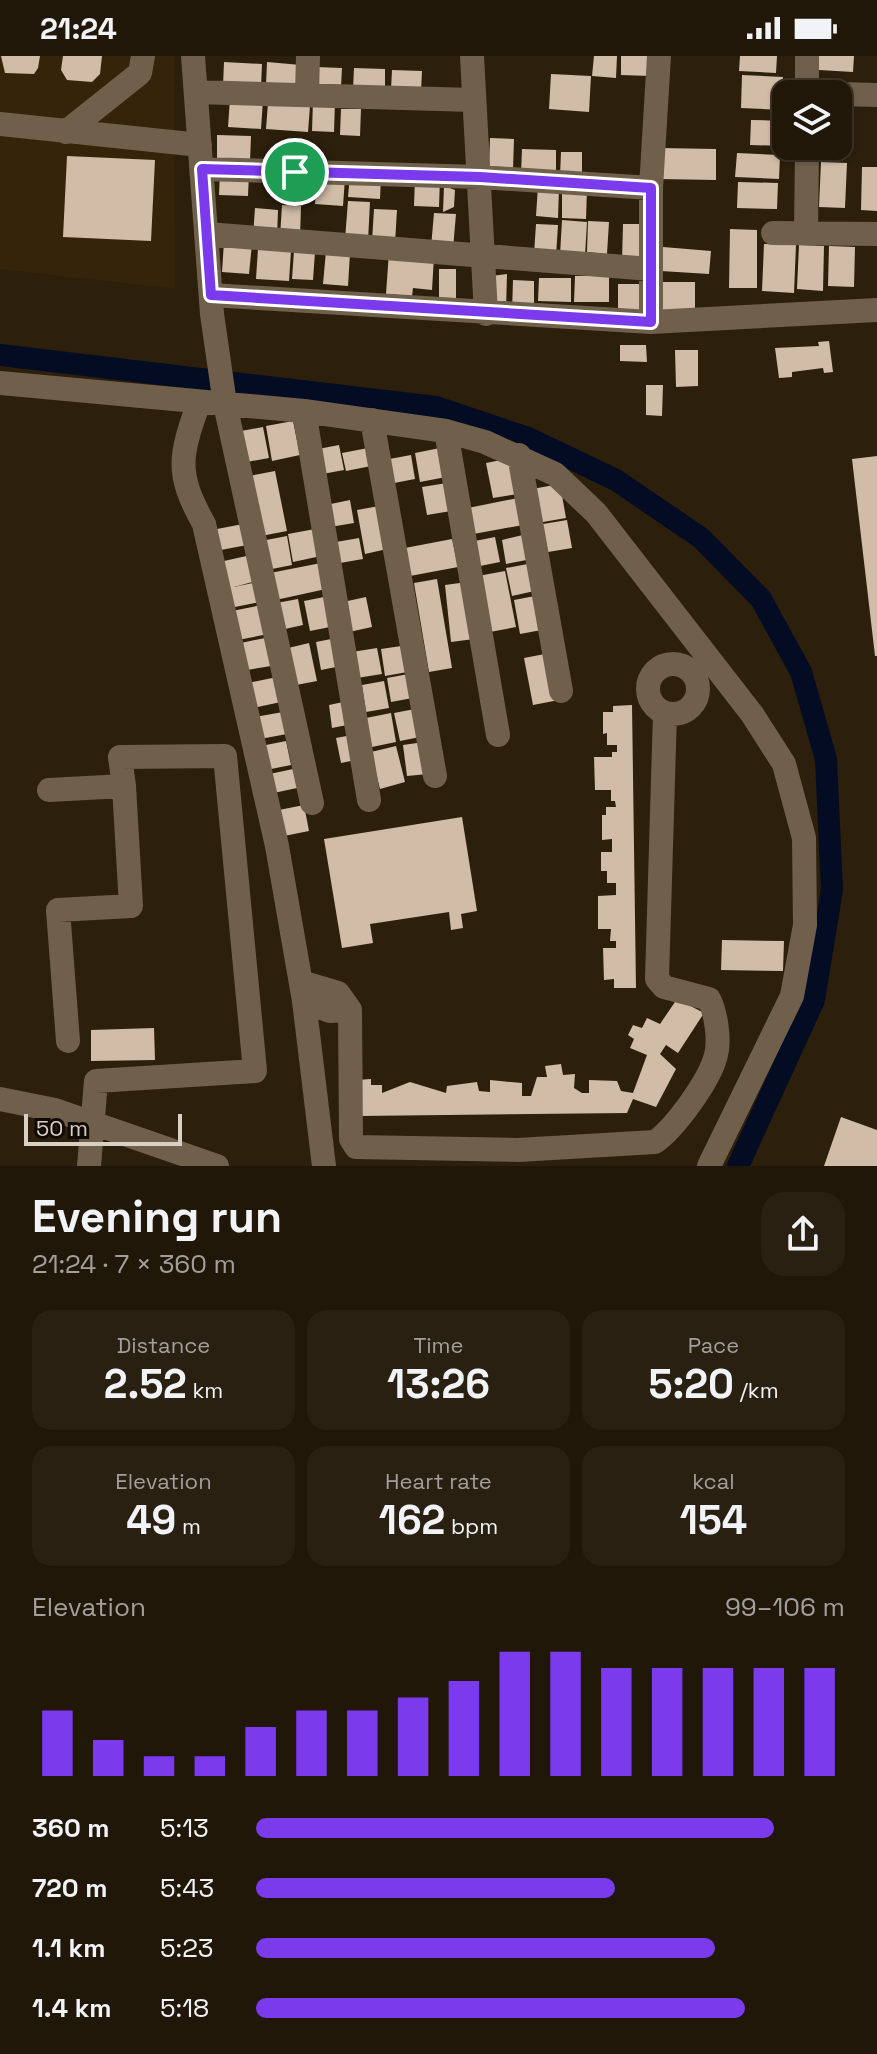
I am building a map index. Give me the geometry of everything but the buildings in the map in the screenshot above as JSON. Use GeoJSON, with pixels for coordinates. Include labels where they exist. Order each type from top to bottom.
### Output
{"type":"FeatureCollection","features":[{"type":"Feature","properties":{"kind":"street"},"geometry":{"type":"LineString","coordinates":[[66,132],[140,73],[143,56]]}},
{"type":"Feature","properties":{"kind":"street"},"geometry":{"type":"LineString","coordinates":[[193,56],[212,305],[224,400],[312,803]]}},
{"type":"Feature","properties":{"kind":"street"},"geometry":{"type":"LineString","coordinates":[[307,94],[308,56]]}},
{"type":"Feature","properties":{"kind":"street"},"geometry":{"type":"LineString","coordinates":[[472,56],[486,314]]}},
{"type":"Feature","properties":{"kind":"street"},"geometry":{"type":"LineString","coordinates":[[651,322],[651,188],[659,56]]}},
{"type":"Feature","properties":{"kind":"street"},"geometry":{"type":"LineString","coordinates":[[807,56],[807,80]]}},
{"type":"Feature","properties":{"kind":"street"},"geometry":{"type":"LineString","coordinates":[[196,92],[473,100]]}},
{"type":"Feature","properties":{"kind":"street"},"geometry":{"type":"LineString","coordinates":[[852,94],[877,95]]}},
{"type":"Feature","properties":{"kind":"street"},"geometry":{"type":"LineString","coordinates":[[0,124],[200,145]]}},
{"type":"Feature","properties":{"kind":"street"},"geometry":{"type":"LineString","coordinates":[[806,233],[807,160]]}},
{"type":"Feature","properties":{"kind":"street"},"geometry":{"type":"LineString","coordinates":[[202,169],[480,177],[651,188]]}},
{"type":"Feature","properties":{"kind":"street"},"geometry":{"type":"LineString","coordinates":[[773,233],[877,234]]}},
{"type":"Feature","properties":{"kind":"street"},"geometry":{"type":"LineString","coordinates":[[207,234],[651,269]]}},
{"type":"Feature","properties":{"kind":"street"},"geometry":{"type":"LineString","coordinates":[[212,305],[651,322],[877,310]]}},
{"type":"Feature","properties":{"kind":"street"},"geometry":{"type":"LineString","coordinates":[[0,383],[199,402],[224,400],[446,431],[519,455],[555,474],[596,513],[752,714],[784,764],[804,838],[805,925],[792,996],[709,1166]]}},
{"type":"Feature","properties":{"kind":"street"},"geometry":{"type":"LineString","coordinates":[[199,402],[182,450],[189,495],[204,524],[277,846],[303,991],[324,1166]]}},
{"type":"Feature","properties":{"kind":"street"},"geometry":{"type":"LineString","coordinates":[[304,411],[369,800]]}},
{"type":"Feature","properties":{"kind":"street"},"geometry":{"type":"LineString","coordinates":[[372,420],[435,776]]}},
{"type":"Feature","properties":{"kind":"street"},"geometry":{"type":"LineString","coordinates":[[446,431],[498,735]]}},
{"type":"Feature","properties":{"kind":"street"},"geometry":{"type":"LineString","coordinates":[[519,455],[561,691]]}},
{"type":"Feature","properties":{"kind":"street"},"geometry":{"type":"LineString","coordinates":[[303,991],[330,1011],[350,1010],[351,1139],[356,1147],[518,1150],[655,1142],[674,1127],[712,1066],[717,1043],[709,999],[664,987],[657,979],[665,713]]}},
{"type":"Feature","properties":{"kind":"street"},"geometry":{"type":"LineString","coordinates":[[68,1041],[58,910],[131,906],[120,757],[225,756],[255,1071],[96,1081],[89,1166]]}},
{"type":"Feature","properties":{"kind":"street"},"geometry":{"type":"LineString","coordinates":[[49,790],[124,786]]}},
{"type":"Feature","properties":{"kind":"street"},"geometry":{"type":"LineString","coordinates":[[0,1099],[91,1121],[217,1166]]}},
{"type":"Feature","properties":{"kind":"shaded area"},"geometry":{"type":"Polygon","coordinates":[[[0,56],[174,56],[175,289],[0,269],[0,56]]]}},
{"type":"Feature","properties":{"kind":"waterway"},"geometry":{"type":"LineString","coordinates":[[0,355],[436,407],[528,438],[616,480],[701,538],[761,599],[801,672],[826,759],[832,890],[814,1000],[738,1166]]}},
{"type":"Feature","properties":{"kind":"route"},"geometry":{"type":"LineString","coordinates":[[202,169],[295,172],[480,177],[651,188],[651,322],[211,295],[202,169]]}}]}
